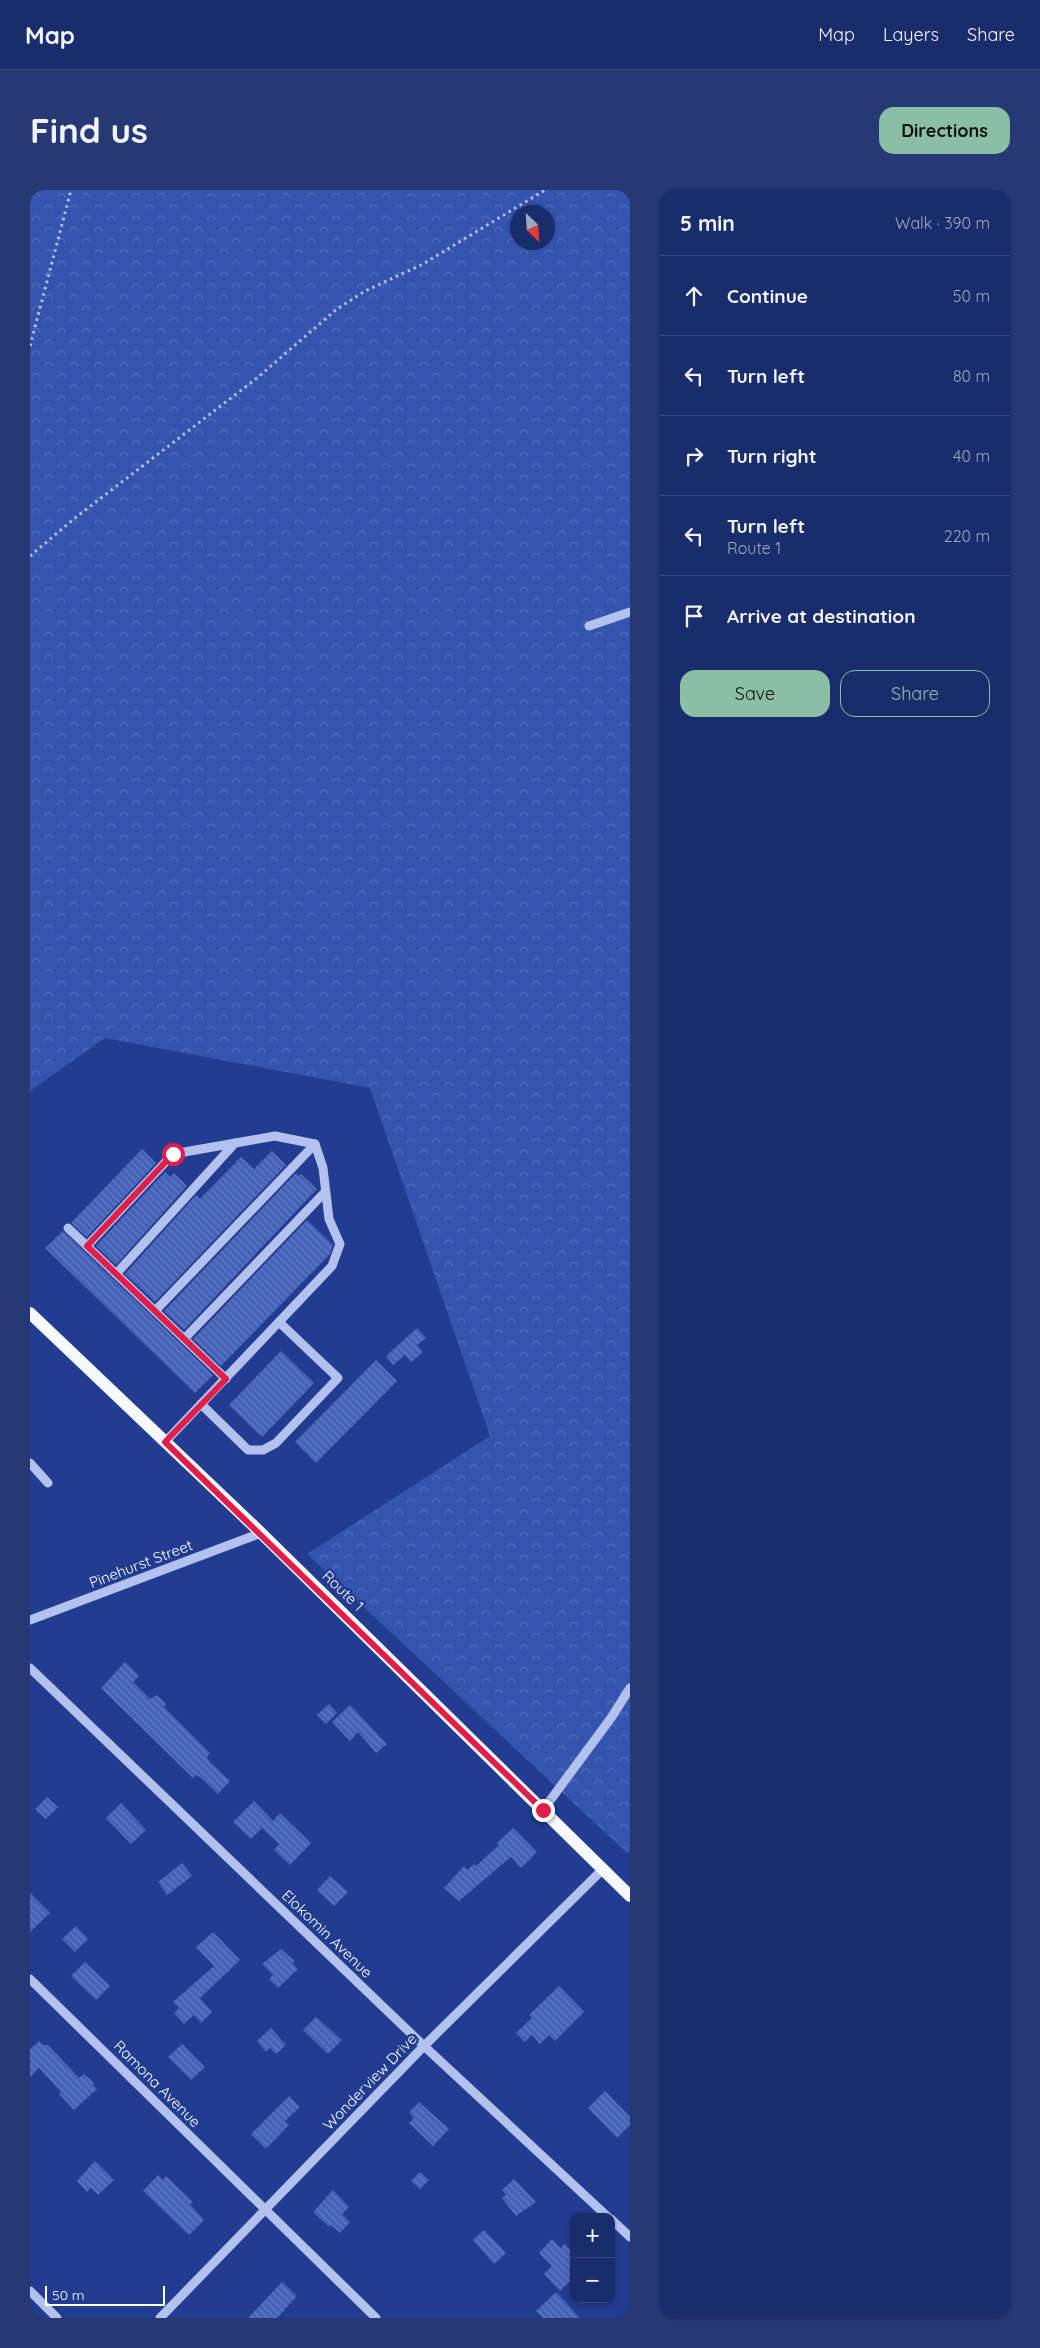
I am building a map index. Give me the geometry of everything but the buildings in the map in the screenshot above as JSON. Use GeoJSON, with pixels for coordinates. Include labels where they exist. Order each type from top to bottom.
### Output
{"type":"FeatureCollection","features":[{"type":"Feature","properties":{"kind":"main road","name":"Route 1"},"geometry":{"type":"LineString","coordinates":[[30,1313],[261,1533],[630,1896]]}},
{"type":"Feature","properties":{"kind":"street"},"geometry":{"type":"LineString","coordinates":[[589,626],[630,612]]}},
{"type":"Feature","properties":{"kind":"street"},"geometry":{"type":"LineString","coordinates":[[87,1246],[173,1154],[275,1136],[314,1144]]}},
{"type":"Feature","properties":{"kind":"street"},"geometry":{"type":"LineString","coordinates":[[116,1274],[235,1143]]}},
{"type":"Feature","properties":{"kind":"street"},"geometry":{"type":"LineString","coordinates":[[165,1442],[332,1266],[340,1244],[329,1219],[323,1168],[314,1144]]}},
{"type":"Feature","properties":{"kind":"street"},"geometry":{"type":"LineString","coordinates":[[154,1311],[314,1144]]}},
{"type":"Feature","properties":{"kind":"street"},"geometry":{"type":"LineString","coordinates":[[184,1339],[325,1192]]}},
{"type":"Feature","properties":{"kind":"street"},"geometry":{"type":"LineString","coordinates":[[68,1228],[226,1379]]}},
{"type":"Feature","properties":{"kind":"street"},"geometry":{"type":"LineString","coordinates":[[202,1404],[248,1450],[255,1451],[276,1443],[326,1391],[338,1378],[279,1322]]}},
{"type":"Feature","properties":{"kind":"street"},"geometry":{"type":"LineString","coordinates":[[30,1463],[48,1483]]}},
{"type":"Feature","properties":{"kind":"street","name":"Pinehurst Street"},"geometry":{"type":"LineString","coordinates":[[30,1620],[261,1533]]}},
{"type":"Feature","properties":{"kind":"street","name":"Elokomin Avenue"},"geometry":{"type":"LineString","coordinates":[[30,1668],[424,2046],[604,2213]]}},
{"type":"Feature","properties":{"kind":"street"},"geometry":{"type":"LineString","coordinates":[[543,1810],[611,1718],[630,1688]]}},
{"type":"Feature","properties":{"kind":"street","name":"Wonderview Drive"},"geometry":{"type":"LineString","coordinates":[[160,2318],[424,2046],[603,1869]]}},
{"type":"Feature","properties":{"kind":"street","name":"Ramona Avenue"},"geometry":{"type":"LineString","coordinates":[[30,1979],[376,2318]]}},
{"type":"Feature","properties":{"kind":"street"},"geometry":{"type":"LineString","coordinates":[[615,2223],[630,2237]]}},
{"type":"Feature","properties":{"kind":"street"},"geometry":{"type":"LineString","coordinates":[[30,2291],[57,2318]]}},
{"type":"Feature","properties":{"kind":"path"},"geometry":{"type":"LineString","coordinates":[[30,346],[71,190]]}},
{"type":"Feature","properties":{"kind":"path"},"geometry":{"type":"LineString","coordinates":[[30,556],[75,518],[258,378],[337,309],[364,291],[423,264],[544,190]]}},
{"type":"Feature","properties":{"kind":"green space"},"geometry":{"type":"Polygon","coordinates":[[[30,190],[630,190],[630,1850],[627,1853],[307,1554],[490,1436],[370,1088],[105,1038],[30,1091],[30,190]]]}},
{"type":"Feature","properties":{"kind":"route"},"geometry":{"type":"LineString","coordinates":[[173,1154],[87,1246],[226,1379],[165,1442],[261,1533],[543,1810]]}}]}
